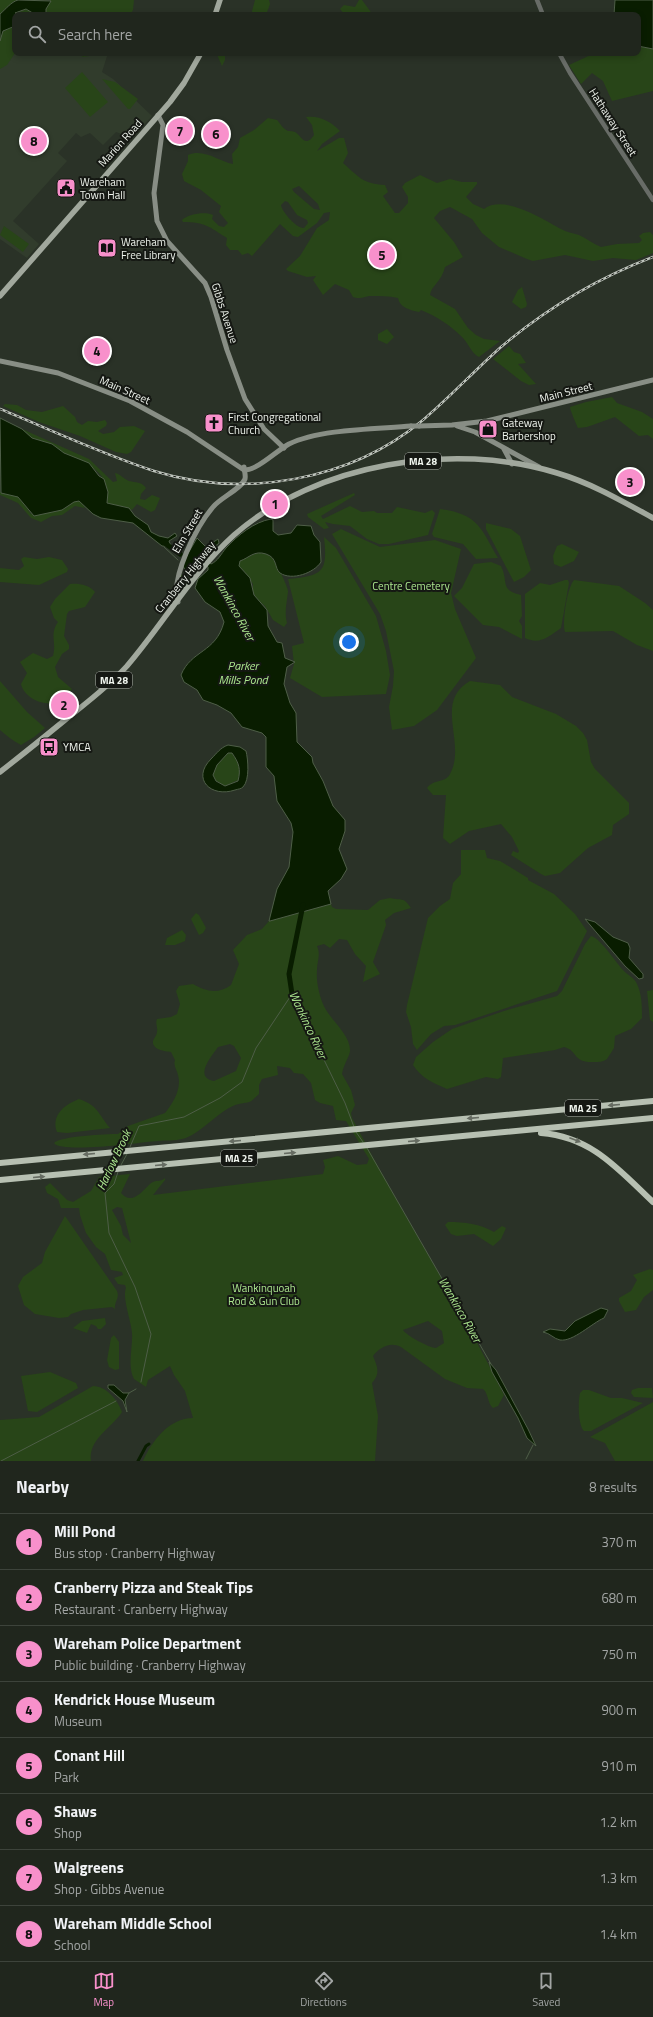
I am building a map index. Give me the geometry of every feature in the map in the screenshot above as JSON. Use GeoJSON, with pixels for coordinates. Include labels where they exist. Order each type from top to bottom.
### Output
{"type":"FeatureCollection","features":[{"type":"Feature","properties":{"kind":"highway","name":"MA 25"},"geometry":{"type":"LineString","coordinates":[[0,1163],[653,1101]]}},
{"type":"Feature","properties":{"kind":"highway","name":"MA 25"},"geometry":{"type":"LineString","coordinates":[[0,1180],[653,1118]]}},
{"type":"Feature","properties":{"kind":"highway"},"geometry":{"type":"LineString","coordinates":[[523,1131],[560,1135],[590,1147],[606,1158],[653,1202]]}},
{"type":"Feature","properties":{"kind":"main road"},"geometry":{"type":"LineString","coordinates":[[216,12],[220,0]]}},
{"type":"Feature","properties":{"kind":"main road","name":"Marion Road"},"geometry":{"type":"LineString","coordinates":[[0,296],[158,115],[184,83],[199,56]]}},
{"type":"Feature","properties":{"kind":"main road","name":"Gibbs Avenue"},"geometry":{"type":"LineString","coordinates":[[158,115],[163,125],[154,193],[157,221],[167,242],[205,283],[211,297],[227,350],[246,399],[264,429],[284,448]]}},
{"type":"Feature","properties":{"kind":"main road","name":"Main Street"},"geometry":{"type":"LineString","coordinates":[[0,361],[58,373],[130,401],[187,432],[244,469],[262,462],[284,448],[310,436],[411,426],[452,426],[480,422],[653,380]]}},
{"type":"Feature","properties":{"kind":"main road"},"geometry":{"type":"LineString","coordinates":[[473,431],[473,425],[480,422]]}},
{"type":"Feature","properties":{"kind":"main road"},"geometry":{"type":"LineString","coordinates":[[452,426],[473,431],[548,471]]}},
{"type":"Feature","properties":{"kind":"main road"},"geometry":{"type":"LineString","coordinates":[[499,445],[507,452],[513,464]]}},
{"type":"Feature","properties":{"kind":"main road"},"geometry":{"type":"LineString","coordinates":[[513,464],[514,454]]}},
{"type":"Feature","properties":{"kind":"main road","name":"Cranberry Highway"},"geometry":{"type":"LineString","coordinates":[[0,772],[112,682],[146,643],[207,563],[233,536],[263,513],[298,494],[332,480],[376,468],[410,462],[461,460],[513,464],[548,471],[585,483],[653,518]]}},
{"type":"Feature","properties":{"kind":"main road","name":"Elm Street"},"geometry":{"type":"LineString","coordinates":[[178,602],[176,595],[180,564],[184,555],[213,507],[242,484],[244,479],[244,469]]}},
{"type":"Feature","properties":{"kind":"street"},"geometry":{"type":"LineString","coordinates":[[537,0],[542,12]]}},
{"type":"Feature","properties":{"kind":"street","name":"Hathaway Street"},"geometry":{"type":"LineString","coordinates":[[561,56],[570,73],[653,200]]}},
{"type":"Feature","properties":{"kind":"shaded area"},"geometry":{"type":"Polygon","coordinates":[[[12,29],[12,56],[107,56],[102,72],[113,79],[152,116],[132,138],[116,132],[103,145],[90,133],[81,137],[76,133],[58,153],[67,161],[13,221],[39,244],[27,258],[0,239],[0,41],[12,29]]]}},
{"type":"Feature","properties":{"kind":"green space"},"geometry":{"type":"Polygon","coordinates":[[[0,0],[18,0],[0,14],[0,0]]]}},
{"type":"Feature","properties":{"kind":"green space"},"geometry":{"type":"Polygon","coordinates":[[[50,0],[134,0],[132,12],[46,12],[50,0]]]}},
{"type":"Feature","properties":{"kind":"green space"},"geometry":{"type":"Polygon","coordinates":[[[255,0],[269,0],[270,4],[267,12],[252,12],[255,0]]]}},
{"type":"Feature","properties":{"kind":"green space"},"geometry":{"type":"Polygon","coordinates":[[[359,0],[362,0],[371,12],[342,12],[340,9],[344,5],[355,7],[359,0]]]}},
{"type":"Feature","properties":{"kind":"green space"},"geometry":{"type":"Polygon","coordinates":[[[26,9],[31,12],[19,12],[26,9]]]}},
{"type":"Feature","properties":{"kind":"green space"},"geometry":{"type":"Polygon","coordinates":[[[12,27],[13,56],[7,65],[0,69],[0,41],[2,32],[12,27]]]}},
{"type":"Feature","properties":{"kind":"green space"},"geometry":{"type":"Polygon","coordinates":[[[653,36],[653,91],[612,101],[603,81],[592,73],[581,84],[569,65],[588,56],[641,56],[641,46],[651,49],[653,36]]]}},
{"type":"Feature","properties":{"kind":"green space"},"geometry":{"type":"Polygon","coordinates":[[[225,56],[222,66],[218,57],[225,56]]]}},
{"type":"Feature","properties":{"kind":"green space"},"geometry":{"type":"Polygon","coordinates":[[[82,72],[108,102],[90,117],[65,88],[82,72]]]}},
{"type":"Feature","properties":{"kind":"green space"},"geometry":{"type":"Polygon","coordinates":[[[102,79],[115,82],[138,99],[130,109],[128,109],[102,79]]]}},
{"type":"Feature","properties":{"kind":"green space"},"geometry":{"type":"Polygon","coordinates":[[[306,117],[316,117],[325,120],[340,131],[322,144],[317,151],[339,138],[344,138],[348,153],[343,163],[362,179],[371,183],[385,185],[388,192],[383,196],[395,213],[399,213],[408,203],[408,197],[402,187],[405,183],[420,175],[437,183],[450,179],[462,182],[477,182],[466,197],[473,204],[484,209],[492,205],[502,204],[512,206],[534,214],[563,230],[579,235],[601,247],[617,244],[639,243],[642,240],[639,236],[643,233],[650,232],[653,235],[653,253],[636,260],[613,258],[593,261],[565,255],[533,261],[499,247],[482,233],[472,219],[450,207],[440,211],[434,218],[454,242],[463,257],[445,267],[442,276],[432,289],[430,295],[455,309],[468,328],[476,335],[484,339],[500,341],[479,357],[457,332],[437,318],[421,310],[419,312],[406,308],[401,304],[398,298],[388,296],[369,296],[356,298],[353,297],[349,290],[335,284],[323,295],[313,280],[316,276],[307,277],[288,271],[286,269],[300,256],[317,228],[329,220],[330,212],[324,213],[317,223],[298,237],[293,236],[280,224],[252,256],[248,253],[242,255],[238,250],[230,250],[226,245],[227,238],[207,226],[197,223],[183,222],[182,220],[188,216],[206,213],[213,215],[212,219],[219,226],[224,227],[228,223],[219,212],[221,206],[201,190],[184,181],[182,174],[188,161],[188,155],[194,153],[205,154],[233,164],[232,154],[238,147],[240,138],[254,130],[268,118],[277,120],[286,130],[295,132],[306,141],[311,139],[314,135],[312,125],[306,117]],[[299,186],[292,189],[294,192],[314,209],[320,210],[318,204],[299,186]],[[285,201],[281,205],[284,212],[290,220],[301,228],[304,228],[308,223],[307,220],[297,215],[288,202],[285,201]]]}},
{"type":"Feature","properties":{"kind":"green space"},"geometry":{"type":"Polygon","coordinates":[[[4,226],[29,244],[23,252],[0,235],[4,226]]]}},
{"type":"Feature","properties":{"kind":"green space"},"geometry":{"type":"Polygon","coordinates":[[[522,287],[527,304],[526,307],[521,309],[512,302],[518,290],[522,287]]]}},
{"type":"Feature","properties":{"kind":"green space"},"geometry":{"type":"Polygon","coordinates":[[[387,329],[394,337],[387,344],[378,340],[378,334],[387,329]]]}},
{"type":"Feature","properties":{"kind":"green space"},"geometry":{"type":"Polygon","coordinates":[[[509,346],[514,352],[520,354],[526,363],[518,364],[536,384],[529,385],[521,381],[493,359],[509,346]]]}},
{"type":"Feature","properties":{"kind":"green space"},"geometry":{"type":"Polygon","coordinates":[[[612,397],[617,403],[642,412],[653,419],[653,439],[648,435],[639,436],[615,417],[587,427],[578,428],[570,407],[612,397]]]}},
{"type":"Feature","properties":{"kind":"green space"},"geometry":{"type":"Polygon","coordinates":[[[5,404],[17,405],[26,410],[42,412],[63,406],[75,417],[77,422],[82,425],[88,421],[97,422],[105,420],[107,423],[106,426],[98,431],[103,434],[114,432],[120,427],[134,426],[145,431],[131,452],[127,454],[116,452],[80,436],[39,422],[3,406],[5,404]]]}},
{"type":"Feature","properties":{"kind":"green space"},"geometry":{"type":"Polygon","coordinates":[[[22,429],[89,459],[113,482],[117,481],[115,473],[129,481],[142,484],[146,488],[141,494],[140,499],[145,500],[152,495],[160,498],[155,510],[151,512],[137,504],[132,510],[126,507],[109,505],[106,501],[106,484],[102,476],[96,470],[81,460],[62,452],[53,445],[31,438],[22,429]]]}},
{"type":"Feature","properties":{"kind":"green space"},"geometry":{"type":"Polygon","coordinates":[[[0,492],[18,496],[31,514],[55,512],[66,508],[77,500],[81,502],[85,508],[75,506],[62,515],[52,516],[41,522],[31,518],[18,503],[0,495],[0,492]]]}},
{"type":"Feature","properties":{"kind":"green space"},"geometry":{"type":"Polygon","coordinates":[[[354,493],[355,495],[321,516],[323,519],[350,506],[362,512],[374,511],[377,513],[392,513],[397,507],[425,513],[432,510],[435,513],[428,535],[389,544],[379,544],[367,539],[350,526],[325,522],[329,528],[324,529],[308,517],[307,514],[354,493]]]}},
{"type":"Feature","properties":{"kind":"green space"},"geometry":{"type":"Polygon","coordinates":[[[440,509],[453,511],[463,515],[477,524],[498,558],[476,559],[463,544],[434,537],[432,534],[440,509]]]}},
{"type":"Feature","properties":{"kind":"green space"},"geometry":{"type":"Polygon","coordinates":[[[486,523],[511,529],[520,536],[531,570],[524,577],[514,582],[486,529],[486,523]]]}},
{"type":"Feature","properties":{"kind":"green space","name":"Centre Cemetery"},"geometry":{"type":"Polygon","coordinates":[[[341,529],[380,547],[435,540],[461,549],[451,593],[455,609],[476,658],[437,710],[414,726],[392,730],[389,707],[394,671],[386,631],[380,614],[332,534],[341,529]]]}},
{"type":"Feature","properties":{"kind":"green space"},"geometry":{"type":"Polygon","coordinates":[[[324,537],[336,548],[376,616],[386,651],[390,675],[386,694],[322,697],[290,678],[294,664],[292,646],[304,643],[288,579],[309,576],[316,574],[321,570],[324,565],[325,558],[324,537]]]}},
{"type":"Feature","properties":{"kind":"green space"},"geometry":{"type":"Polygon","coordinates":[[[562,544],[579,552],[574,561],[561,567],[554,564],[553,556],[557,546],[562,544]]]}},
{"type":"Feature","properties":{"kind":"green space"},"geometry":{"type":"Polygon","coordinates":[[[257,553],[265,554],[272,558],[279,569],[288,590],[286,611],[287,623],[284,627],[273,620],[265,606],[256,598],[253,591],[253,584],[244,571],[239,567],[240,561],[257,553]]]}},
{"type":"Feature","properties":{"kind":"green space"},"geometry":{"type":"Polygon","coordinates":[[[24,557],[37,559],[49,557],[62,560],[68,569],[67,572],[39,585],[0,582],[0,568],[19,570],[24,566],[21,559],[24,557]]]}},
{"type":"Feature","properties":{"kind":"green space"},"geometry":{"type":"Polygon","coordinates":[[[491,562],[501,566],[507,588],[514,593],[521,595],[522,616],[519,621],[522,626],[522,639],[499,627],[483,625],[454,596],[462,588],[474,564],[491,562]]]}},
{"type":"Feature","properties":{"kind":"green space"},"geometry":{"type":"Polygon","coordinates":[[[178,573],[190,579],[176,599],[178,573]]]}},
{"type":"Feature","properties":{"kind":"green space"},"geometry":{"type":"Polygon","coordinates":[[[568,580],[569,583],[561,628],[544,639],[535,641],[525,638],[525,594],[540,583],[550,585],[568,580]]]}},
{"type":"Feature","properties":{"kind":"green space"},"geometry":{"type":"Polygon","coordinates":[[[574,580],[619,586],[653,610],[653,651],[637,645],[613,631],[565,632],[564,621],[566,605],[569,590],[574,580]]]}},
{"type":"Feature","properties":{"kind":"green space"},"geometry":{"type":"Polygon","coordinates":[[[70,584],[84,585],[95,592],[85,607],[69,611],[67,614],[64,636],[69,645],[69,649],[62,654],[55,667],[58,677],[72,689],[58,702],[41,702],[30,697],[23,689],[21,684],[27,673],[20,662],[33,653],[47,659],[53,656],[54,631],[58,622],[54,618],[50,607],[55,599],[70,584]]]}},
{"type":"Feature","properties":{"kind":"green space"},"geometry":{"type":"Polygon","coordinates":[[[0,681],[27,712],[45,728],[21,745],[0,730],[0,681]]]}},
{"type":"Feature","properties":{"kind":"green space"},"geometry":{"type":"Polygon","coordinates":[[[470,681],[500,685],[512,697],[556,714],[576,726],[587,740],[591,762],[595,769],[629,803],[629,814],[613,825],[612,835],[588,848],[560,873],[545,876],[511,855],[513,851],[518,853],[519,851],[512,837],[501,824],[469,831],[450,844],[443,838],[446,795],[433,795],[427,788],[433,783],[446,779],[450,774],[454,762],[455,749],[452,724],[454,700],[459,690],[470,681]]]}},
{"type":"Feature","properties":{"kind":"green space"},"geometry":{"type":"Polygon","coordinates":[[[228,753],[232,753],[236,760],[239,766],[239,773],[238,780],[225,786],[216,781],[213,775],[217,765],[228,753]]]}},
{"type":"Feature","properties":{"kind":"green space"},"geometry":{"type":"Polygon","coordinates":[[[461,850],[485,850],[487,858],[500,861],[528,878],[528,880],[554,894],[575,914],[587,931],[557,991],[455,1025],[444,1026],[431,1034],[417,1050],[413,1044],[411,1027],[406,1012],[407,1005],[428,918],[440,906],[450,899],[453,883],[461,874],[461,850]]]}},
{"type":"Feature","properties":{"kind":"green space","name":"Wankinquoah Rod & Gun Club"},"geometry":{"type":"Polygon","coordinates":[[[390,898],[404,900],[411,908],[394,913],[385,920],[386,925],[373,962],[380,974],[363,982],[366,966],[355,954],[347,940],[339,939],[330,948],[324,944],[317,946],[319,955],[317,979],[319,992],[326,1010],[347,1039],[349,1045],[350,1053],[342,1074],[351,1090],[355,1105],[351,1113],[352,1118],[468,1325],[504,1395],[498,1406],[493,1408],[483,1389],[467,1388],[445,1379],[401,1347],[397,1345],[389,1345],[378,1350],[373,1356],[376,1363],[377,1376],[372,1383],[378,1416],[375,1461],[143,1461],[151,1446],[162,1432],[176,1422],[193,1418],[185,1391],[174,1375],[170,1366],[148,1380],[146,1387],[134,1379],[131,1368],[132,1333],[125,1297],[126,1288],[125,1285],[118,1284],[114,1278],[123,1275],[122,1272],[111,1270],[105,1254],[96,1247],[86,1233],[79,1208],[61,1208],[58,1199],[47,1193],[45,1187],[50,1183],[67,1200],[73,1202],[91,1191],[99,1177],[130,1174],[121,1193],[130,1198],[135,1197],[153,1182],[165,1178],[153,1195],[323,1174],[325,1167],[323,1160],[338,1156],[357,1165],[367,1164],[369,1159],[346,1121],[336,1120],[333,1106],[320,1103],[315,1100],[311,1083],[303,1074],[294,1073],[290,1068],[277,1066],[278,1075],[262,1079],[259,1085],[259,1094],[252,1101],[232,1106],[225,1110],[189,1137],[176,1140],[86,1147],[60,1146],[54,1143],[74,1137],[118,1134],[128,1126],[165,1113],[176,1096],[179,1080],[175,1060],[171,1052],[159,1050],[153,1044],[157,1033],[157,1019],[171,1017],[177,1014],[180,1004],[176,991],[179,986],[193,984],[202,989],[216,991],[231,985],[239,964],[233,950],[247,935],[262,929],[269,921],[331,904],[332,907],[336,909],[368,910],[380,900],[390,898]],[[230,1044],[218,1047],[209,1061],[204,1071],[208,1079],[214,1081],[236,1071],[241,1058],[234,1046],[230,1044]],[[117,1207],[112,1210],[121,1226],[123,1235],[131,1243],[122,1208],[117,1207]],[[428,1321],[403,1330],[423,1344],[436,1348],[444,1343],[442,1331],[428,1321]]]}},
{"type":"Feature","properties":{"kind":"green space"},"geometry":{"type":"Polygon","coordinates":[[[196,913],[199,915],[206,928],[203,933],[199,935],[191,919],[196,913]]]}},
{"type":"Feature","properties":{"kind":"green space"},"geometry":{"type":"Polygon","coordinates":[[[182,930],[186,935],[185,941],[175,945],[165,945],[167,938],[182,930]]]}},
{"type":"Feature","properties":{"kind":"green space"},"geometry":{"type":"Polygon","coordinates":[[[591,936],[603,945],[622,969],[636,982],[640,992],[642,1018],[631,1029],[615,1036],[614,1048],[607,1059],[598,1062],[582,1061],[572,1051],[564,1047],[555,1050],[503,1058],[501,1077],[498,1079],[486,1077],[447,1089],[428,1080],[420,1074],[413,1065],[416,1057],[433,1042],[452,1029],[504,1011],[557,996],[562,991],[585,944],[591,936]]]}},
{"type":"Feature","properties":{"kind":"green space"},"geometry":{"type":"Polygon","coordinates":[[[653,990],[653,1022],[650,1020],[647,991],[653,990]]]}},
{"type":"Feature","properties":{"kind":"green space"},"geometry":{"type":"Polygon","coordinates":[[[79,1099],[91,1105],[98,1111],[110,1128],[67,1133],[57,1132],[56,1121],[60,1111],[68,1104],[79,1099]]]}},
{"type":"Feature","properties":{"kind":"green space"},"geometry":{"type":"Polygon","coordinates":[[[65,1216],[117,1291],[118,1296],[115,1309],[112,1307],[83,1310],[71,1314],[68,1317],[59,1318],[35,1314],[24,1305],[18,1286],[23,1277],[42,1263],[45,1252],[65,1216]]]}},
{"type":"Feature","properties":{"kind":"green space"},"geometry":{"type":"Polygon","coordinates":[[[448,1222],[472,1224],[494,1232],[502,1226],[506,1228],[501,1239],[493,1246],[474,1234],[457,1236],[451,1234],[445,1225],[448,1222]]]}},
{"type":"Feature","properties":{"kind":"green space"},"geometry":{"type":"Polygon","coordinates":[[[650,1269],[653,1270],[653,1290],[644,1297],[636,1310],[625,1312],[619,1298],[631,1291],[637,1280],[633,1275],[650,1269]]]}},
{"type":"Feature","properties":{"kind":"green space"},"geometry":{"type":"Polygon","coordinates":[[[105,1318],[106,1324],[101,1329],[98,1329],[96,1326],[91,1324],[87,1333],[73,1328],[82,1321],[105,1318]]]}},
{"type":"Feature","properties":{"kind":"green space"},"geometry":{"type":"Polygon","coordinates":[[[114,1335],[119,1342],[119,1369],[115,1370],[109,1367],[107,1360],[111,1338],[114,1335]]]}},
{"type":"Feature","properties":{"kind":"green space"},"geometry":{"type":"Polygon","coordinates":[[[50,1372],[76,1383],[78,1388],[37,1412],[28,1411],[21,1376],[50,1372]]]}},
{"type":"Feature","properties":{"kind":"green space"},"geometry":{"type":"Polygon","coordinates":[[[93,1386],[102,1388],[111,1394],[118,1403],[122,1412],[93,1446],[91,1461],[0,1461],[0,1420],[39,1417],[93,1386]]]}},
{"type":"Feature","properties":{"kind":"green space"},"geometry":{"type":"Polygon","coordinates":[[[638,1388],[652,1388],[653,1398],[634,1397],[631,1393],[632,1390],[638,1388]]]}},
{"type":"Feature","properties":{"kind":"green space"},"geometry":{"type":"Polygon","coordinates":[[[583,1390],[589,1390],[611,1398],[622,1398],[643,1403],[591,1431],[584,1431],[581,1424],[579,1407],[580,1393],[583,1390]]]}},
{"type":"Feature","properties":{"kind":"green space"},"geometry":{"type":"Polygon","coordinates":[[[653,1402],[653,1461],[615,1461],[605,1443],[590,1437],[653,1402]]]}},
{"type":"Feature","properties":{"kind":"water"},"geometry":{"type":"Polygon","coordinates":[[[615,0],[653,0],[653,49],[641,47],[641,12],[614,12],[615,0]]]}},
{"type":"Feature","properties":{"kind":"water"},"geometry":{"type":"Polygon","coordinates":[[[15,1],[51,1],[46,9],[46,12],[31,12],[26,9],[18,12],[12,12],[12,27],[3,31],[0,41],[0,14],[15,1]]]}},
{"type":"Feature","properties":{"kind":"water"},"geometry":{"type":"Polygon","coordinates":[[[0,418],[22,429],[32,438],[52,444],[64,453],[89,463],[99,476],[104,479],[108,492],[107,503],[129,508],[135,516],[148,525],[151,532],[159,536],[168,538],[175,533],[177,536],[169,541],[171,546],[162,546],[133,523],[101,518],[93,514],[79,501],[74,502],[62,510],[34,516],[18,497],[1,493],[0,418]]]}},
{"type":"Feature","properties":{"kind":"water","name":"Parker Mills Pond"},"geometry":{"type":"Polygon","coordinates":[[[271,519],[273,520],[273,531],[278,535],[291,533],[297,525],[311,526],[314,535],[320,542],[321,562],[318,566],[302,575],[290,576],[280,573],[274,560],[270,556],[262,553],[255,554],[240,561],[239,566],[250,578],[254,595],[267,610],[268,626],[277,642],[282,643],[285,658],[295,662],[287,667],[284,684],[290,703],[296,713],[297,742],[312,757],[313,763],[323,781],[333,806],[345,820],[345,831],[339,849],[347,869],[341,879],[328,891],[331,904],[269,921],[277,889],[289,867],[293,832],[291,823],[277,801],[274,776],[266,767],[266,737],[262,733],[242,727],[231,713],[217,705],[203,700],[197,690],[184,682],[181,675],[185,667],[215,640],[224,622],[220,612],[205,602],[195,588],[198,579],[208,570],[208,567],[204,563],[199,564],[188,576],[182,564],[197,538],[206,547],[218,539],[219,543],[206,554],[207,561],[211,564],[218,559],[226,548],[241,534],[258,523],[271,519]]]}},
{"type":"Feature","properties":{"kind":"water"},"geometry":{"type":"Polygon","coordinates":[[[225,746],[240,747],[246,751],[248,764],[247,780],[243,787],[226,792],[212,789],[206,785],[203,780],[205,766],[225,746]],[[228,753],[217,765],[213,775],[216,781],[225,786],[238,781],[239,766],[232,753],[228,753]]]}},
{"type":"Feature","properties":{"kind":"water"},"geometry":{"type":"Polygon","coordinates":[[[585,919],[595,922],[613,937],[628,943],[630,948],[629,958],[643,974],[643,978],[639,979],[625,966],[585,919]]]}},
{"type":"Feature","properties":{"kind":"water"},"geometry":{"type":"Polygon","coordinates":[[[601,1308],[608,1310],[604,1318],[571,1338],[560,1340],[543,1332],[550,1329],[565,1331],[575,1321],[601,1308]]]}},
{"type":"Feature","properties":{"kind":"water"},"geometry":{"type":"Polygon","coordinates":[[[489,1362],[496,1370],[536,1446],[527,1438],[518,1418],[492,1372],[489,1362]]]}},
{"type":"Feature","properties":{"kind":"water"},"geometry":{"type":"Polygon","coordinates":[[[108,1385],[114,1385],[123,1393],[129,1393],[125,1400],[127,1412],[123,1401],[108,1388],[108,1385]]]}},
{"type":"Feature","properties":{"kind":"waterway","name":"Wankinco River"},"geometry":{"type":"LineString","coordinates":[[163,542],[180,554]]}},
{"type":"Feature","properties":{"kind":"waterway"},"geometry":{"type":"LineString","coordinates":[[164,547],[178,560]]}},
{"type":"Feature","properties":{"kind":"waterway","name":"Wankinco River"},"geometry":{"type":"LineString","coordinates":[[292,994],[289,974],[303,905]]}},
{"type":"Feature","properties":{"kind":"waterway","name":"Harlow Brook"},"geometry":{"type":"LineString","coordinates":[[130,1147],[139,1126],[184,1117],[220,1098],[242,1082],[256,1048],[292,994],[345,1103],[354,1127]]}},
{"type":"Feature","properties":{"kind":"waterway","name":"Wankinco River"},"geometry":{"type":"LineString","coordinates":[[356,1132],[363,1142]]}},
{"type":"Feature","properties":{"kind":"waterway","name":"Wankinco River"},"geometry":{"type":"LineString","coordinates":[[367,1148],[491,1364]]}},
{"type":"Feature","properties":{"kind":"waterway","name":"Harlow Brook"},"geometry":{"type":"LineString","coordinates":[[121,1165],[127,1154]]}},
{"type":"Feature","properties":{"kind":"waterway","name":"Harlow Brook"},"geometry":{"type":"LineString","coordinates":[[118,1172],[114,1184],[105,1193],[109,1233],[135,1287],[151,1334],[141,1382]]}},
{"type":"Feature","properties":{"kind":"waterway","name":"Harlow Brook"},"geometry":{"type":"LineString","coordinates":[[129,1393],[136,1389]]}},
{"type":"Feature","properties":{"kind":"waterway","name":"Harlow Brook"},"geometry":{"type":"LineString","coordinates":[[1,1461],[116,1401]]}},
{"type":"Feature","properties":{"kind":"waterway"},"geometry":{"type":"LineString","coordinates":[[138,1461],[146,1446],[149,1444]]}},
{"type":"Feature","properties":{"kind":"waterway","name":"Wankinco River"},"geometry":{"type":"LineString","coordinates":[[526,1459],[533,1445]]}},
{"type":"Feature","properties":{"kind":"railway"},"geometry":{"type":"LineString","coordinates":[[0,409],[77,442],[154,471],[188,479],[224,483],[259,483],[295,479],[330,470],[363,458],[394,441],[423,420],[501,347],[554,307],[612,275],[653,257]]}},
{"type":"Feature","properties":{"kind":"place","name":"Walgreens"},"geometry":{"type":"Point","coordinates":[180,131]}},
{"type":"Feature","properties":{"kind":"place","name":"Shaws"},"geometry":{"type":"Point","coordinates":[216,134]}},
{"type":"Feature","properties":{"kind":"place","name":"Wareham Middle School"},"geometry":{"type":"Point","coordinates":[34,141]}},
{"type":"Feature","properties":{"kind":"place","name":"Wareham Town Hall"},"geometry":{"type":"Point","coordinates":[66,188]}},
{"type":"Feature","properties":{"kind":"place","name":"Wareham Free Library"},"geometry":{"type":"Point","coordinates":[107,248]}},
{"type":"Feature","properties":{"kind":"place","name":"Conant Hill"},"geometry":{"type":"Point","coordinates":[382,255]}},
{"type":"Feature","properties":{"kind":"place","name":"Kendrick House Museum"},"geometry":{"type":"Point","coordinates":[97,351]}},
{"type":"Feature","properties":{"kind":"place","name":"First Congregational Church"},"geometry":{"type":"Point","coordinates":[214,423]}},
{"type":"Feature","properties":{"kind":"place","name":"Gateway Barbershop"},"geometry":{"type":"Point","coordinates":[488,429]}},
{"type":"Feature","properties":{"kind":"place","name":"Wareham Police Department"},"geometry":{"type":"Point","coordinates":[630,482]}},
{"type":"Feature","properties":{"kind":"place","name":"Mill Pond"},"geometry":{"type":"Point","coordinates":[275,504]}},
{"type":"Feature","properties":{"kind":"place","name":"Cranberry Pizza and Steak Tips"},"geometry":{"type":"Point","coordinates":[64,705]}},
{"type":"Feature","properties":{"kind":"place","name":"YMCA"},"geometry":{"type":"Point","coordinates":[49,747]}}]}
